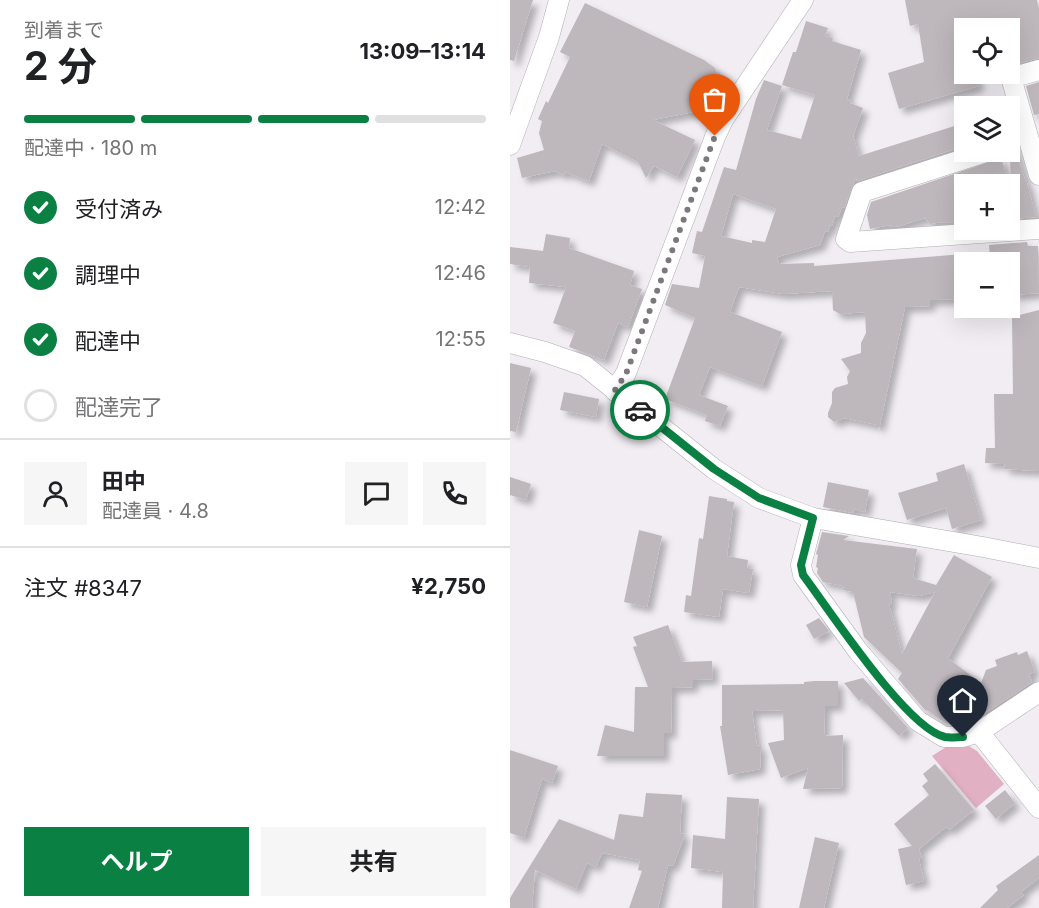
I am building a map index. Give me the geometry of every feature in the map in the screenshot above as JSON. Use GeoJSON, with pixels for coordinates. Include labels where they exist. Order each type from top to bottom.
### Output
{"type":"FeatureCollection","features":[{"type":"Feature","properties":{"kind":"street"},"geometry":{"type":"LineString","coordinates":[[510,146],[549,37],[559,0]]}},
{"type":"Feature","properties":{"kind":"street"},"geometry":{"type":"LineString","coordinates":[[615,390],[626,374],[715,136],[723,120],[802,0]]}},
{"type":"Feature","properties":{"kind":"street"},"geometry":{"type":"LineString","coordinates":[[1014,96],[1012,81],[1014,77],[1039,70]]}},
{"type":"Feature","properties":{"kind":"street"},"geometry":{"type":"LineString","coordinates":[[1020,143],[1039,175]]}},
{"type":"Feature","properties":{"kind":"street"},"geometry":{"type":"LineString","coordinates":[[955,162],[862,192],[846,239],[850,242],[1039,229]]}},
{"type":"Feature","properties":{"kind":"street"},"geometry":{"type":"LineString","coordinates":[[510,343],[585,366],[714,469],[759,498],[813,518],[1039,558]]}},
{"type":"Feature","properties":{"kind":"street"},"geometry":{"type":"LineString","coordinates":[[813,518],[801,565],[803,575],[858,651],[918,721],[944,737],[963,737],[979,732],[1039,692]]}},
{"type":"Feature","properties":{"kind":"street"},"geometry":{"type":"LineString","coordinates":[[979,732],[1039,808]]}},
{"type":"Feature","properties":{"kind":"shaded area"},"geometry":{"type":"Polygon","coordinates":[[[969,746],[977,751],[1004,784],[976,808],[932,756],[946,747],[969,746]]]}},
{"type":"Feature","properties":{"kind":"building"},"geometry":{"type":"Polygon","coordinates":[[[510,0],[533,0],[514,61],[510,60],[510,0]]]}},
{"type":"Feature","properties":{"kind":"building"},"geometry":{"type":"Polygon","coordinates":[[[905,0],[1037,0],[1039,58],[1020,63],[1020,18],[954,18],[954,84],[978,84],[979,86],[899,109],[888,73],[924,62],[918,24],[910,26],[905,0]]]}},
{"type":"Feature","properties":{"kind":"building"},"geometry":{"type":"Polygon","coordinates":[[[585,3],[704,60],[715,68],[719,80],[719,92],[715,102],[703,110],[653,120],[695,140],[677,177],[654,166],[646,178],[638,162],[602,144],[589,181],[565,172],[564,175],[555,171],[522,178],[517,158],[544,150],[539,133],[542,121],[538,119],[570,57],[560,52],[585,3]]]}},
{"type":"Feature","properties":{"kind":"building"},"geometry":{"type":"Polygon","coordinates":[[[806,21],[828,28],[825,36],[833,38],[832,41],[861,50],[847,99],[851,101],[850,103],[863,108],[853,136],[859,156],[954,126],[954,149],[857,181],[856,177],[844,208],[842,207],[838,217],[835,216],[828,232],[825,231],[820,245],[777,257],[779,264],[814,263],[814,266],[954,255],[954,299],[930,300],[930,306],[905,307],[879,430],[878,425],[844,418],[834,422],[828,417],[832,392],[835,388],[848,384],[847,377],[850,371],[841,359],[861,353],[861,343],[866,333],[865,312],[840,314],[833,310],[832,291],[783,294],[739,287],[730,312],[782,332],[762,386],[710,367],[699,395],[728,406],[720,426],[705,421],[707,415],[665,399],[695,318],[665,305],[672,284],[699,288],[705,256],[692,253],[697,231],[702,232],[724,167],[736,170],[756,99],[764,80],[782,86],[767,130],[801,139],[815,95],[782,85],[793,52],[796,52],[806,21]],[[733,194],[721,236],[752,243],[752,240],[765,242],[776,209],[733,194]]]}},
{"type":"Feature","properties":{"kind":"building"},"geometry":{"type":"Polygon","coordinates":[[[1039,82],[1039,114],[1034,115],[1026,86],[1039,82]]]}},
{"type":"Feature","properties":{"kind":"building"},"geometry":{"type":"Polygon","coordinates":[[[989,162],[1002,162],[1006,174],[954,174],[954,222],[950,223],[930,224],[925,218],[896,227],[890,225],[870,229],[867,215],[871,202],[989,162]]]}},
{"type":"Feature","properties":{"kind":"building"},"geometry":{"type":"Polygon","coordinates":[[[1010,162],[1019,162],[1036,217],[1020,218],[1020,174],[1010,174],[1010,162]]]}},
{"type":"Feature","properties":{"kind":"building"},"geometry":{"type":"Polygon","coordinates":[[[546,234],[570,238],[569,248],[634,271],[630,285],[642,289],[628,327],[618,323],[604,360],[569,347],[575,331],[553,323],[566,287],[529,283],[530,267],[510,264],[510,247],[543,251],[546,234]]]}},
{"type":"Feature","properties":{"kind":"building"},"geometry":{"type":"Polygon","coordinates":[[[1027,242],[1028,246],[1038,246],[1039,293],[1020,294],[1020,252],[989,252],[989,245],[1027,242]]]}},
{"type":"Feature","properties":{"kind":"building"},"geometry":{"type":"Polygon","coordinates":[[[1039,310],[1039,471],[1004,469],[1005,464],[985,463],[986,448],[995,448],[994,394],[1013,394],[1012,318],[1020,318],[1020,315],[1039,310]]]}},
{"type":"Feature","properties":{"kind":"building"},"geometry":{"type":"Polygon","coordinates":[[[510,363],[531,368],[516,432],[510,431],[510,363]]]}},
{"type":"Feature","properties":{"kind":"building"},"geometry":{"type":"Polygon","coordinates":[[[564,392],[599,399],[596,417],[560,410],[564,392]]]}},
{"type":"Feature","properties":{"kind":"building"},"geometry":{"type":"Polygon","coordinates":[[[964,464],[981,520],[952,529],[946,508],[907,520],[898,493],[938,481],[936,473],[964,464]]]}},
{"type":"Feature","properties":{"kind":"building"},"geometry":{"type":"Polygon","coordinates":[[[510,477],[531,484],[526,500],[510,495],[510,477]]]}},
{"type":"Feature","properties":{"kind":"building"},"geometry":{"type":"Polygon","coordinates":[[[828,482],[869,490],[865,512],[854,509],[853,513],[823,507],[828,482]]]}},
{"type":"Feature","properties":{"kind":"building"},"geometry":{"type":"Polygon","coordinates":[[[709,496],[734,502],[727,556],[748,560],[747,568],[753,569],[749,593],[723,589],[719,617],[684,612],[686,595],[691,596],[699,538],[703,539],[709,496]]]}},
{"type":"Feature","properties":{"kind":"building"},"geometry":{"type":"Polygon","coordinates":[[[639,530],[662,536],[647,607],[624,602],[639,530]]]}},
{"type":"Feature","properties":{"kind":"building"},"geometry":{"type":"Polygon","coordinates":[[[822,532],[849,536],[843,540],[917,549],[913,578],[936,585],[954,555],[992,577],[947,660],[949,659],[981,683],[986,670],[997,666],[995,660],[1027,651],[1035,672],[1029,674],[1032,682],[988,711],[977,715],[970,686],[942,721],[926,711],[898,679],[902,673],[864,637],[853,592],[843,590],[844,586],[823,582],[817,573],[818,555],[816,554],[822,532]],[[890,592],[892,603],[889,604],[902,654],[935,592],[919,596],[890,592]]]}},
{"type":"Feature","properties":{"kind":"building"},"geometry":{"type":"Polygon","coordinates":[[[819,618],[829,631],[814,639],[806,625],[819,618]]]}},
{"type":"Feature","properties":{"kind":"building"},"geometry":{"type":"Polygon","coordinates":[[[668,625],[682,662],[712,661],[713,679],[693,680],[693,687],[672,688],[671,733],[664,733],[664,756],[597,756],[605,725],[634,732],[635,687],[648,687],[633,647],[637,646],[633,637],[668,625]]]}},
{"type":"Feature","properties":{"kind":"building"},"geometry":{"type":"Polygon","coordinates":[[[863,678],[908,728],[899,736],[862,699],[859,701],[844,683],[863,678]]]}},
{"type":"Feature","properties":{"kind":"building"},"geometry":{"type":"Polygon","coordinates":[[[838,681],[838,706],[825,706],[824,736],[843,735],[842,788],[803,789],[808,768],[781,778],[768,743],[784,740],[783,710],[752,711],[757,746],[761,745],[760,769],[728,775],[720,726],[722,726],[722,685],[804,684],[804,682],[838,681]]]}},
{"type":"Feature","properties":{"kind":"building"},"geometry":{"type":"Polygon","coordinates":[[[510,750],[558,766],[552,783],[542,779],[524,838],[510,833],[510,750]]]}},
{"type":"Feature","properties":{"kind":"building"},"geometry":{"type":"Polygon","coordinates":[[[935,764],[974,810],[949,830],[946,827],[919,849],[924,881],[906,885],[898,849],[912,846],[894,824],[929,795],[922,786],[928,781],[923,774],[935,764]]]}},
{"type":"Feature","properties":{"kind":"building"},"geometry":{"type":"Polygon","coordinates":[[[1005,790],[1015,803],[996,819],[985,806],[1005,790]]]}},
{"type":"Feature","properties":{"kind":"building"},"geometry":{"type":"Polygon","coordinates":[[[646,793],[682,795],[680,833],[685,834],[673,866],[668,865],[658,908],[629,908],[642,871],[638,870],[640,860],[602,853],[596,867],[587,863],[576,889],[535,870],[532,908],[510,908],[510,898],[559,819],[614,840],[619,814],[643,817],[646,793]]]}},
{"type":"Feature","properties":{"kind":"building"},"geometry":{"type":"Polygon","coordinates":[[[727,797],[759,799],[753,908],[722,908],[723,872],[691,868],[693,835],[725,839],[727,797]]]}},
{"type":"Feature","properties":{"kind":"building"},"geometry":{"type":"Polygon","coordinates":[[[815,837],[839,843],[824,908],[799,908],[815,837]]]}},
{"type":"Feature","properties":{"kind":"building"},"geometry":{"type":"Polygon","coordinates":[[[1039,855],[1039,878],[1021,892],[1024,895],[1007,908],[980,908],[998,890],[996,886],[1039,855]]]}},
{"type":"Feature","properties":{"kind":"way so far"},"geometry":{"type":"LineString","coordinates":[[640,410],[615,390],[626,374],[715,136]]}},
{"type":"Feature","properties":{"kind":"route"},"geometry":{"type":"LineString","coordinates":[[640,410],[714,469],[759,498],[813,518],[801,565],[803,575],[858,651],[918,721],[944,737],[963,737]]}}]}
